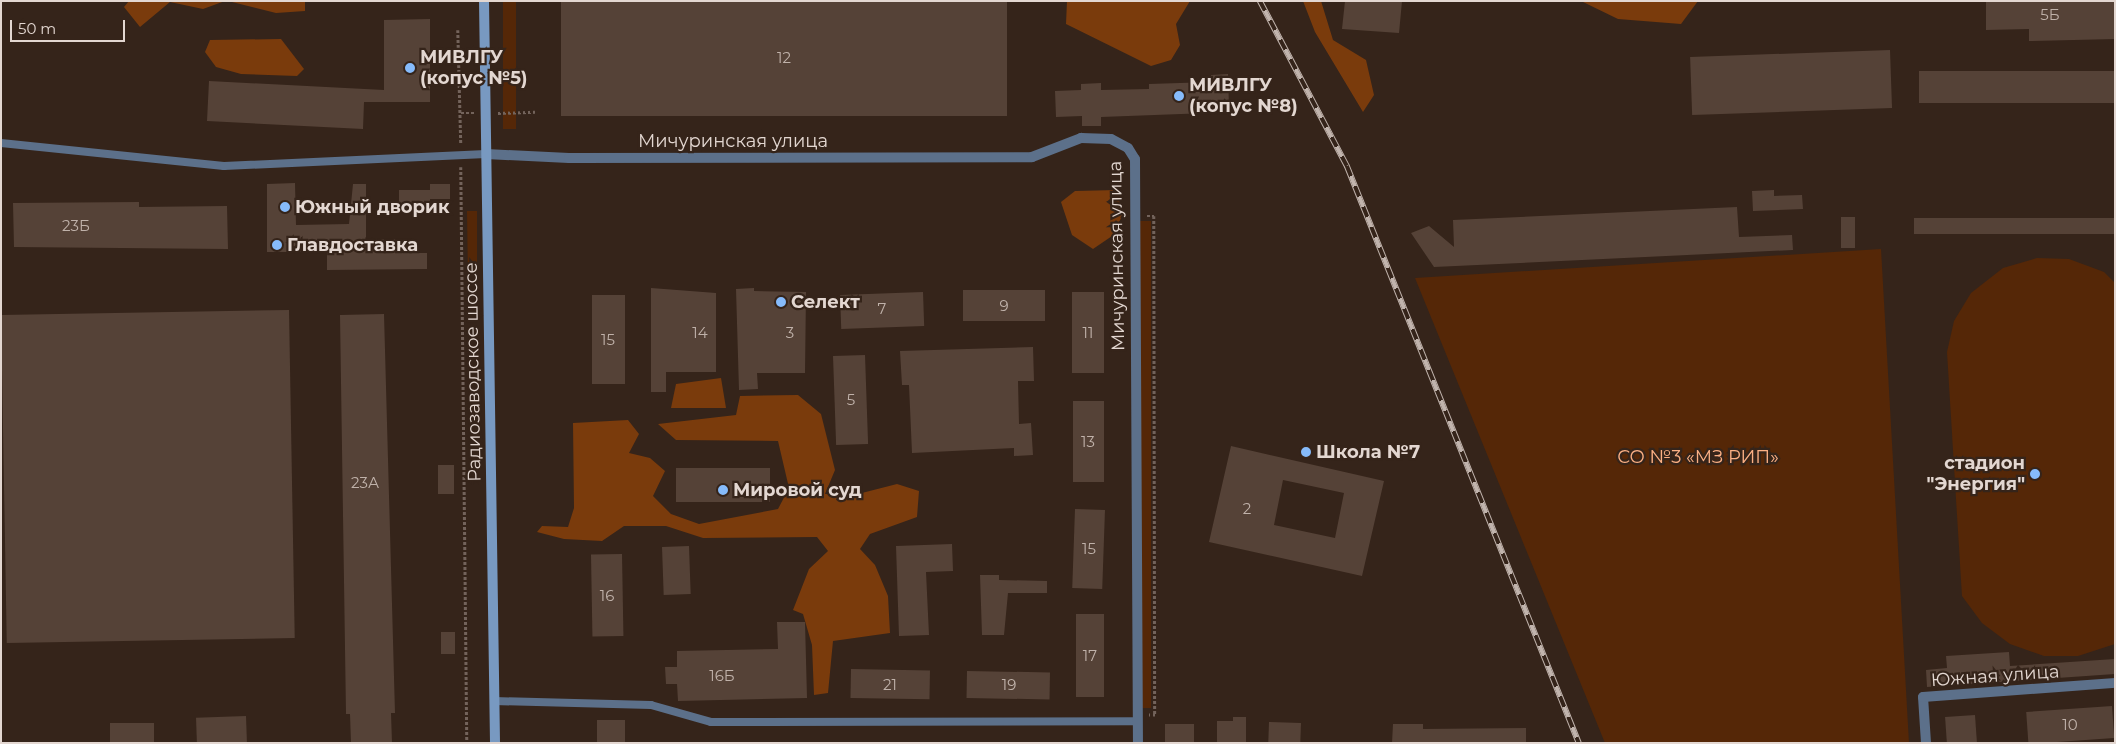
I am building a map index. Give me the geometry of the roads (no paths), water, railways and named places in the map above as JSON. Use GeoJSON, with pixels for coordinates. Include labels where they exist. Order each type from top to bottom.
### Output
{"type":"FeatureCollection","features":[{"type":"Feature","properties":{"kind":"street","name":"Радиозаводское шоссе"},"geometry":{"type":"LineString","coordinates":[[484,1],[494,743]]}},
{"type":"Feature","properties":{"kind":"street","name":"Мичуринская улица"},"geometry":{"type":"LineString","coordinates":[[486,154],[569,158],[1032,157],[1081,138],[1110,139],[1128,148],[1135,159],[1140,718],[1138,743]]}},
{"type":"Feature","properties":{"kind":"street","name":"Южная улица"},"geometry":{"type":"LineString","coordinates":[[1926,743],[1923,697],[2115,683]]}},
{"type":"Feature","properties":{"kind":"lane"},"geometry":{"type":"LineString","coordinates":[[1,143],[224,166],[486,154]]}},
{"type":"Feature","properties":{"kind":"lane"},"geometry":{"type":"LineString","coordinates":[[494,701],[651,705],[711,722],[1140,718]]}},
{"type":"Feature","properties":{"kind":"railway"},"geometry":{"type":"LineString","coordinates":[[1260,1],[1347,166],[1579,743]]}},
{"type":"Feature","properties":{"kind":"place","name":"МИВЛГУ (копус №5)"},"geometry":{"type":"Point","coordinates":[410,68]}},
{"type":"Feature","properties":{"kind":"place","name":"МИВЛГУ (копус №8)"},"geometry":{"type":"Point","coordinates":[1179,96]}},
{"type":"Feature","properties":{"kind":"place","name":"Южный дворик"},"geometry":{"type":"Point","coordinates":[285,207]}},
{"type":"Feature","properties":{"kind":"place","name":"Главдоставка"},"geometry":{"type":"Point","coordinates":[277,245]}},
{"type":"Feature","properties":{"kind":"place","name":"Селект"},"geometry":{"type":"Point","coordinates":[781,302]}},
{"type":"Feature","properties":{"kind":"place","name":"Школа №7"},"geometry":{"type":"Point","coordinates":[1306,452]}},
{"type":"Feature","properties":{"kind":"place","name":"стадион \"Энергия\""},"geometry":{"type":"Point","coordinates":[2035,474]}},
{"type":"Feature","properties":{"kind":"place","name":"Мировой суд"},"geometry":{"type":"Point","coordinates":[723,490]}},
{"type":"Feature","properties":{"kind":"park label","name":"СО №3 «МЗ РИП»"},"geometry":{"type":"Point","coordinates":[1698,457]}}]}
